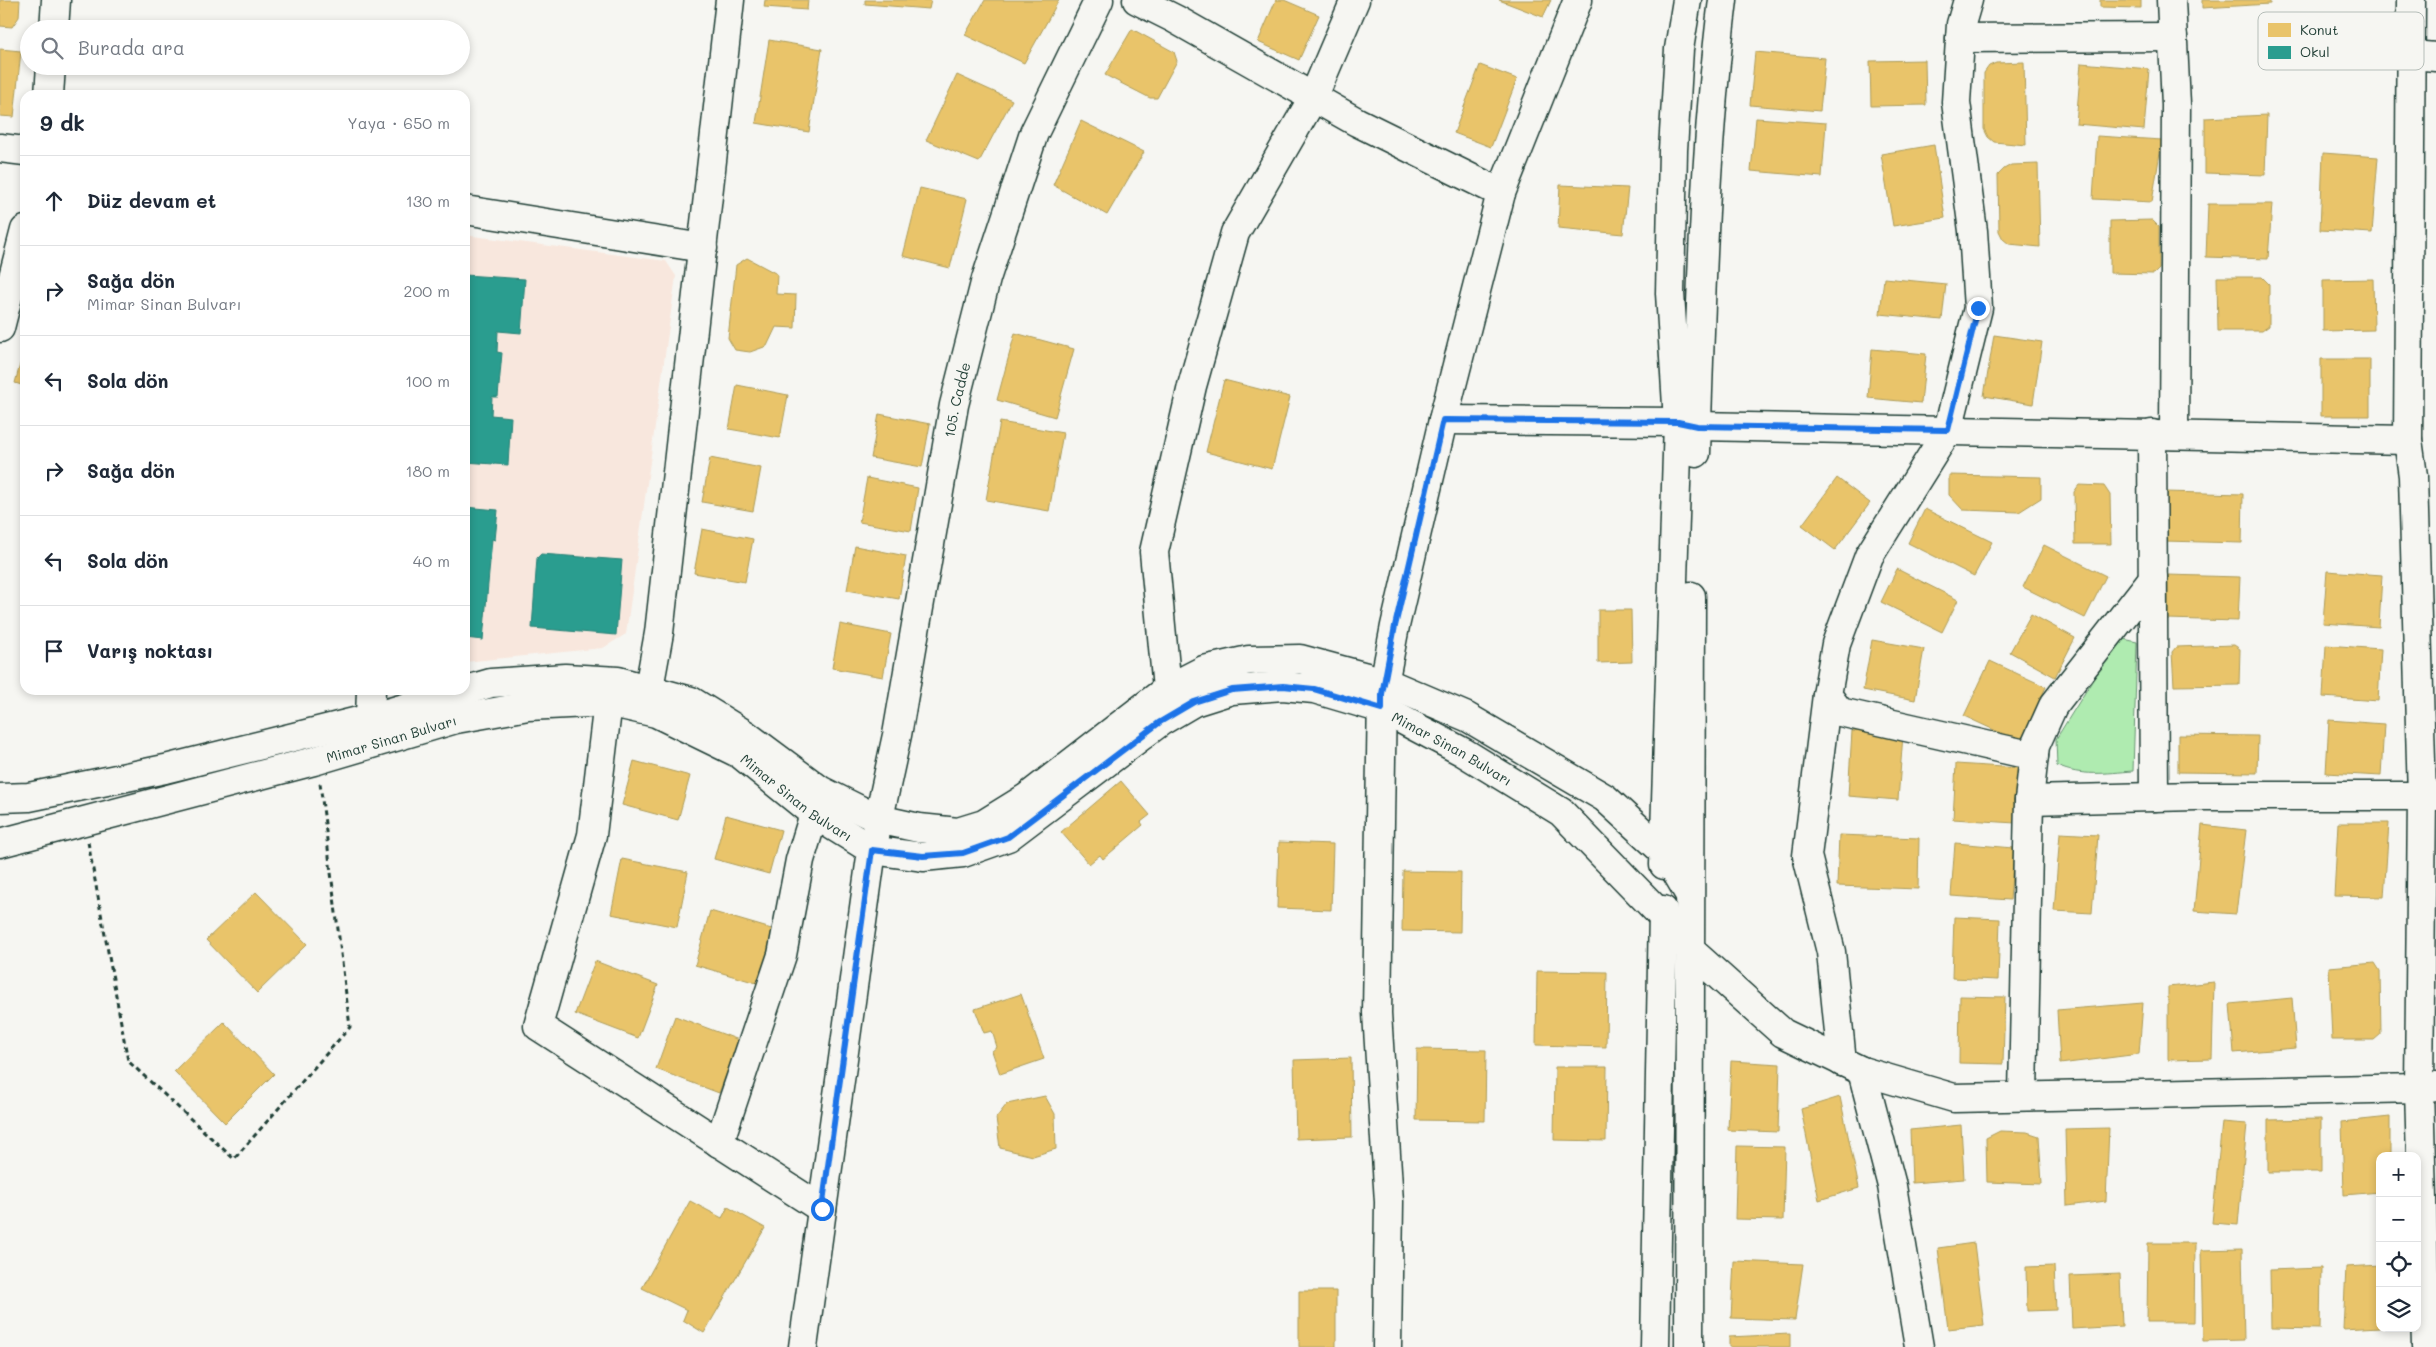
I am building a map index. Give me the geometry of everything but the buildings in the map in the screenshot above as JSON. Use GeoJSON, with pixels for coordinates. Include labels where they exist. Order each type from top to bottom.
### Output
{"type":"FeatureCollection","features":[{"type":"Feature","properties":{"kind":"street"},"geometry":{"type":"LineString","coordinates":[[55,20],[56,0]]}},
{"type":"Feature","properties":{"kind":"street"},"geometry":{"type":"LineString","coordinates":[[649,688],[659,633],[730,0]]}},
{"type":"Feature","properties":{"kind":"street","name":"105. Cadde"},"geometry":{"type":"LineString","coordinates":[[803,1347],[872,850],[897,735],[954,405],[986,279],[1034,133],[1099,0]]}},
{"type":"Feature","properties":{"kind":"street"},"geometry":{"type":"LineString","coordinates":[[1137,0],[1313,98],[1501,193]]}},
{"type":"Feature","properties":{"kind":"street"},"geometry":{"type":"LineString","coordinates":[[1168,689],[1154,552],[1192,386],[1235,233],[1313,98],[1355,0]]}},
{"type":"Feature","properties":{"kind":"street"},"geometry":{"type":"LineString","coordinates":[[1387,1347],[1389,1202],[1378,1013],[1382,709],[1385,682],[1395,626],[1443,420],[1501,193],[1578,0]]}},
{"type":"Feature","properties":{"kind":"street"},"geometry":{"type":"LineString","coordinates":[[1687,0],[1679,49],[1673,150],[1670,292],[1688,424],[1691,605],[1689,1347]]}},
{"type":"Feature","properties":{"kind":"street"},"geometry":{"type":"LineString","coordinates":[[1655,1347],[1665,852],[1688,424],[1701,290],[1713,80],[1723,0]]}},
{"type":"Feature","properties":{"kind":"street"},"geometry":{"type":"LineString","coordinates":[[1918,1347],[1892,1186],[1852,1066],[1831,952],[1807,856],[1827,695],[1836,644],[1869,556],[1948,430],[1978,308],[1973,231],[1956,102],[1961,24],[1968,0]]}},
{"type":"Feature","properties":{"kind":"street"},"geometry":{"type":"LineString","coordinates":[[2154,797],[2153,578],[2163,434],[2176,105],[2171,0]]}},
{"type":"Feature","properties":{"kind":"street"},"geometry":{"type":"LineString","coordinates":[[1960,38],[2173,37]]}},
{"type":"Feature","properties":{"kind":"street"},"geometry":{"type":"LineString","coordinates":[[2422,70],[2408,440],[2425,476],[2429,796],[2426,1347]]}},
{"type":"Feature","properties":{"kind":"street"},"geometry":{"type":"LineString","coordinates":[[49,90],[50,75]]}},
{"type":"Feature","properties":{"kind":"street"},"geometry":{"type":"LineString","coordinates":[[0,148],[20,150]]}},
{"type":"Feature","properties":{"kind":"street"},"geometry":{"type":"LineString","coordinates":[[470,211],[703,248]]}},
{"type":"Feature","properties":{"kind":"street"},"geometry":{"type":"LineString","coordinates":[[0,328],[20,250]]}},
{"type":"Feature","properties":{"kind":"street"},"geometry":{"type":"LineString","coordinates":[[1443,420],[2408,440]]}},
{"type":"Feature","properties":{"kind":"street"},"geometry":{"type":"LineString","coordinates":[[2023,1095],[2029,800],[2035,746],[2053,706],[2153,578]]}},
{"type":"Feature","properties":{"kind":"street","name":"Mimar Sinan Bulvarı"},"geometry":{"type":"LineString","coordinates":[[470,690],[491,684],[564,678],[618,681],[649,688],[690,701],[746,735],[820,790],[878,819],[919,828],[958,832],[984,824],[1026,798],[1168,689],[1204,670],[1248,660],[1300,660],[1385,682],[1466,717],[1605,798],[1665,852],[1689,894]]}},
{"type":"Feature","properties":{"kind":"street","name":"Mimar Sinan Bulvarı"},"geometry":{"type":"LineString","coordinates":[[0,843],[314,760],[456,720],[528,706],[608,702],[656,713],[740,754],[814,814],[872,850],[923,856],[963,853],[1008,837],[1160,722],[1194,702],[1232,690],[1283,686],[1314,689],[1382,709],[1464,752],[1561,812],[1663,917],[1689,950],[1783,1033],[1852,1066],[1954,1098],[2428,1087]]}},
{"type":"Feature","properties":{"kind":"street"},"geometry":{"type":"LineString","coordinates":[[370,718],[371,695]]}},
{"type":"Feature","properties":{"kind":"street","name":"Mimar Sinan Bulvarı"},"geometry":{"type":"LineString","coordinates":[[0,798],[29,797],[165,769],[370,718],[452,695]]}},
{"type":"Feature","properties":{"kind":"street"},"geometry":{"type":"LineString","coordinates":[[1827,695],[1840,712],[2034,756]]}},
{"type":"Feature","properties":{"kind":"street"},"geometry":{"type":"LineString","coordinates":[[608,702],[592,835],[538,1026],[822,1209]]}},
{"type":"Feature","properties":{"kind":"street"},"geometry":{"type":"LineString","coordinates":[[2029,800],[2154,797],[2429,796]]}},
{"type":"Feature","properties":{"kind":"street"},"geometry":{"type":"LineString","coordinates":[[718,1142],[782,955],[800,860],[814,814]]}},
{"type":"Feature","properties":{"kind":"path"},"geometry":{"type":"LineString","coordinates":[[84,822],[128,1061],[234,1158],[350,1027],[321,784],[314,760]]}},
{"type":"Feature","properties":{"kind":"shaded area"},"geometry":{"type":"Polygon","coordinates":[[[470,236],[666,261],[676,276],[626,634],[603,648],[470,661],[470,236]]]}},
{"type":"Feature","properties":{"kind":"green space"},"geometry":{"type":"Polygon","coordinates":[[[2119,638],[2137,642],[2133,771],[2085,773],[2057,766],[2056,739],[2119,638]]]}},
{"type":"Feature","properties":{"kind":"route"},"geometry":{"type":"LineString","coordinates":[[822,1209],[872,850],[923,856],[963,853],[1008,837],[1160,722],[1194,702],[1232,690],[1283,686],[1314,689],[1382,709],[1382,694],[1395,626],[1443,420],[1678,422],[1697,426],[1948,430],[1978,308]]}}]}
